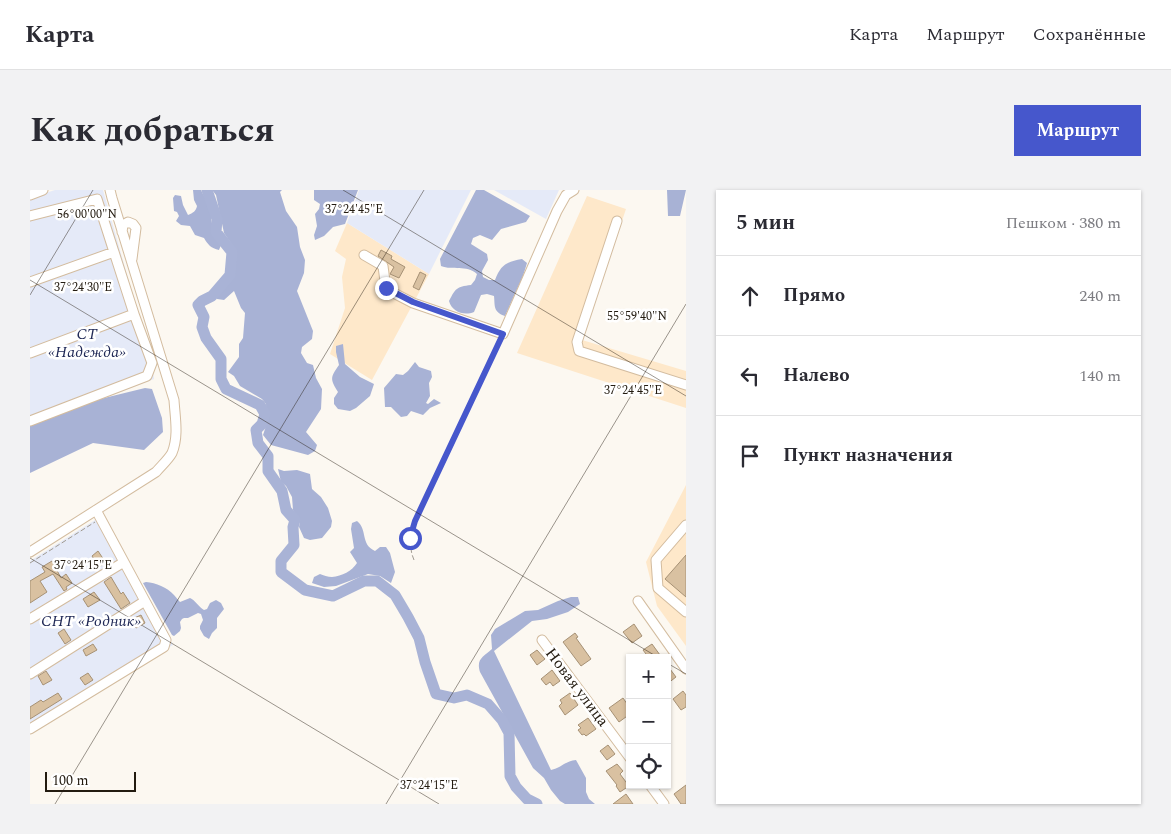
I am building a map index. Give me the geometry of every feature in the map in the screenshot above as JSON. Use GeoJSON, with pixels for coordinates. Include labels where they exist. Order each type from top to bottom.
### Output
{"type":"FeatureCollection","features":[{"type":"Feature","properties":{"kind":"street"},"geometry":{"type":"LineString","coordinates":[[30,195],[43,190]]}},
{"type":"Feature","properties":{"kind":"street"},"geometry":{"type":"LineString","coordinates":[[364,255],[383,266],[386,288],[413,302],[503,334],[558,211],[566,195],[574,190]]}},
{"type":"Feature","properties":{"kind":"street"},"geometry":{"type":"LineString","coordinates":[[30,216],[111,194],[174,400],[176,434],[172,453],[156,472],[30,552]]}},
{"type":"Feature","properties":{"kind":"street"},"geometry":{"type":"LineString","coordinates":[[30,421],[147,376],[152,363],[134,314],[98,199]]}},
{"type":"Feature","properties":{"kind":"street"},"geometry":{"type":"LineString","coordinates":[[617,221],[577,342],[579,351],[686,385]]}},
{"type":"Feature","properties":{"kind":"street"},"geometry":{"type":"LineString","coordinates":[[122,232],[123,225],[128,222],[136,228],[132,264]]}},
{"type":"Feature","properties":{"kind":"street"},"geometry":{"type":"LineString","coordinates":[[30,282],[114,252]]}},
{"type":"Feature","properties":{"kind":"street"},"geometry":{"type":"LineString","coordinates":[[30,353],[134,314]]}},
{"type":"Feature","properties":{"kind":"street"},"geometry":{"type":"LineString","coordinates":[[30,729],[164,647],[166,640],[96,510]]}},
{"type":"Feature","properties":{"kind":"street"},"geometry":{"type":"LineString","coordinates":[[686,525],[656,560],[658,588],[686,612]]}},
{"type":"Feature","properties":{"kind":"street"},"geometry":{"type":"LineString","coordinates":[[30,619],[124,562]]}},
{"type":"Feature","properties":{"kind":"street"},"geometry":{"type":"LineString","coordinates":[[30,674],[145,601]]}},
{"type":"Feature","properties":{"kind":"street"},"geometry":{"type":"LineString","coordinates":[[638,601],[686,669]]}},
{"type":"Feature","properties":{"kind":"street","name":"Новая улица"},"geometry":{"type":"LineString","coordinates":[[542,640],[626,753]]}},
{"type":"Feature","properties":{"kind":"street"},"geometry":{"type":"LineString","coordinates":[[653,789],[664,804]]}},
{"type":"Feature","properties":{"kind":"path"},"geometry":{"type":"LineString","coordinates":[[414,560],[411,553],[410,538],[415,521],[503,334]]}},
{"type":"Feature","properties":{"kind":"path"},"geometry":{"type":"LineString","coordinates":[[30,563],[100,519]]}},
{"type":"Feature","properties":{"kind":"shaded area"},"geometry":{"type":"Polygon","coordinates":[[[193,190],[201,190],[209,204],[213,232],[221,245],[219,250],[210,246],[204,238],[195,235],[190,226],[181,225],[176,221],[179,216],[174,211],[173,198],[175,195],[181,196],[188,215],[194,212],[197,206],[193,190]]]}},
{"type":"Feature","properties":{"kind":"shaded area"},"geometry":{"type":"Polygon","coordinates":[[[212,190],[282,190],[280,192],[286,211],[297,227],[300,247],[305,260],[304,273],[297,291],[313,331],[312,339],[302,347],[301,353],[307,363],[313,365],[316,378],[322,389],[321,409],[306,432],[317,445],[315,451],[308,455],[271,445],[263,435],[267,423],[266,404],[262,399],[240,386],[234,376],[228,372],[239,357],[239,344],[243,338],[245,313],[234,291],[224,300],[217,299],[217,294],[233,275],[235,249],[224,233],[216,195],[212,190]]]}},
{"type":"Feature","properties":{"kind":"shaded area"},"geometry":{"type":"Polygon","coordinates":[[[314,190],[358,190],[345,224],[333,227],[324,236],[315,240],[314,235],[317,226],[315,214],[320,204],[314,200],[314,190]]]}},
{"type":"Feature","properties":{"kind":"shaded area"},"geometry":{"type":"Polygon","coordinates":[[[476,190],[484,190],[530,216],[526,222],[501,229],[492,240],[480,235],[473,238],[471,244],[487,254],[488,260],[482,271],[483,277],[489,280],[495,280],[499,271],[512,261],[522,259],[527,263],[505,316],[498,313],[494,296],[487,294],[481,295],[474,312],[470,313],[459,312],[453,308],[449,301],[457,289],[471,285],[477,274],[464,268],[441,266],[440,259],[476,190]]]}},
{"type":"Feature","properties":{"kind":"shaded area"},"geometry":{"type":"Polygon","coordinates":[[[667,190],[686,190],[680,216],[668,216],[667,190]]]}},
{"type":"Feature","properties":{"kind":"shaded area"},"geometry":{"type":"Polygon","coordinates":[[[587,196],[626,209],[582,340],[686,371],[686,408],[517,353],[587,196]]]}},
{"type":"Feature","properties":{"kind":"shaded area"},"geometry":{"type":"Polygon","coordinates":[[[347,223],[429,274],[372,380],[330,354],[345,308],[342,277],[346,259],[335,251],[347,223]]]}},
{"type":"Feature","properties":{"kind":"shaded area"},"geometry":{"type":"Polygon","coordinates":[[[343,344],[345,364],[360,377],[374,384],[370,396],[350,411],[338,409],[334,404],[334,398],[338,392],[332,378],[339,365],[336,346],[343,344]]]}},
{"type":"Feature","properties":{"kind":"shaded area"},"geometry":{"type":"Polygon","coordinates":[[[415,362],[419,367],[431,371],[432,377],[429,383],[430,396],[426,403],[428,404],[434,399],[441,403],[430,408],[423,415],[411,411],[407,416],[401,417],[391,407],[385,407],[384,388],[396,374],[403,375],[415,362]]]}},
{"type":"Feature","properties":{"kind":"shaded area"},"geometry":{"type":"Polygon","coordinates":[[[145,388],[152,389],[162,418],[163,432],[144,450],[93,443],[30,473],[30,425],[92,401],[145,388]]]}},
{"type":"Feature","properties":{"kind":"shaded area"},"geometry":{"type":"Polygon","coordinates":[[[278,469],[284,471],[297,470],[310,474],[312,489],[321,497],[328,508],[332,521],[331,527],[322,538],[310,540],[304,538],[299,527],[300,521],[293,510],[292,497],[286,486],[281,482],[278,469]]]}},
{"type":"Feature","properties":{"kind":"shaded area"},"geometry":{"type":"Polygon","coordinates":[[[686,485],[686,646],[657,606],[646,562],[686,485]]]}},
{"type":"Feature","properties":{"kind":"shaded area"},"geometry":{"type":"Polygon","coordinates":[[[357,521],[370,548],[375,551],[380,547],[386,547],[390,553],[395,572],[391,583],[380,576],[368,574],[336,586],[324,587],[312,583],[314,577],[320,574],[330,577],[339,576],[350,571],[355,566],[357,563],[350,552],[354,548],[351,529],[352,523],[357,521]]]}},
{"type":"Feature","properties":{"kind":"shaded area"},"geometry":{"type":"Polygon","coordinates":[[[146,582],[165,588],[180,602],[190,598],[204,610],[207,609],[210,603],[216,600],[221,603],[224,609],[217,618],[217,628],[209,639],[204,636],[200,629],[203,620],[201,614],[198,613],[182,619],[180,631],[174,636],[172,635],[143,583],[146,582]]]}},
{"type":"Feature","properties":{"kind":"shaded area"},"geometry":{"type":"Polygon","coordinates":[[[571,597],[578,597],[580,604],[568,612],[547,619],[532,621],[494,651],[551,770],[576,760],[586,778],[586,792],[589,799],[595,804],[565,804],[560,801],[544,778],[533,768],[479,668],[481,659],[492,649],[491,635],[495,629],[525,611],[538,610],[571,597]]]}},
{"type":"Feature","properties":{"kind":"green space","name":"СТ «Надежда»"},"geometry":{"type":"Polygon","coordinates":[[[55,190],[103,190],[152,363],[154,379],[30,427],[30,198],[55,190]]]}},
{"type":"Feature","properties":{"kind":"green space"},"geometry":{"type":"Polygon","coordinates":[[[359,190],[471,190],[429,274],[347,223],[359,190]]]}},
{"type":"Feature","properties":{"kind":"green space"},"geometry":{"type":"Polygon","coordinates":[[[494,190],[559,190],[546,219],[494,190]]]}},
{"type":"Feature","properties":{"kind":"green space","name":"СНТ «Родник»"},"geometry":{"type":"Polygon","coordinates":[[[103,515],[173,645],[30,734],[30,561],[103,515]]]}},
{"type":"Feature","properties":{"kind":"building"},"geometry":{"type":"Polygon","coordinates":[[[381,250],[392,256],[391,259],[405,267],[399,278],[390,274],[394,267],[378,256],[381,250]]]}},
{"type":"Feature","properties":{"kind":"building"},"geometry":{"type":"Polygon","coordinates":[[[420,272],[426,275],[419,290],[413,287],[420,272]]]}},
{"type":"Feature","properties":{"kind":"building"},"geometry":{"type":"Polygon","coordinates":[[[98,551],[106,563],[99,567],[92,556],[98,551]]]}},
{"type":"Feature","properties":{"kind":"building"},"geometry":{"type":"Polygon","coordinates":[[[686,555],[686,597],[665,579],[686,555]]]}},
{"type":"Feature","properties":{"kind":"building"},"geometry":{"type":"Polygon","coordinates":[[[52,561],[61,578],[66,574],[72,583],[64,591],[53,574],[40,581],[47,592],[30,603],[30,581],[45,572],[42,567],[52,561]]]}},
{"type":"Feature","properties":{"kind":"building"},"geometry":{"type":"Polygon","coordinates":[[[111,577],[121,594],[123,592],[130,603],[121,609],[104,582],[111,577]]]}},
{"type":"Feature","properties":{"kind":"building"},"geometry":{"type":"Polygon","coordinates":[[[94,592],[100,600],[88,607],[83,599],[94,592]]]}},
{"type":"Feature","properties":{"kind":"building"},"geometry":{"type":"Polygon","coordinates":[[[141,615],[145,623],[136,628],[132,619],[141,615]]]}},
{"type":"Feature","properties":{"kind":"building"},"geometry":{"type":"Polygon","coordinates":[[[634,624],[642,636],[632,643],[623,632],[634,624]]]}},
{"type":"Feature","properties":{"kind":"building"},"geometry":{"type":"Polygon","coordinates":[[[64,629],[71,640],[65,644],[58,633],[64,629]]]}},
{"type":"Feature","properties":{"kind":"building"},"geometry":{"type":"Polygon","coordinates":[[[575,633],[578,637],[576,638],[591,659],[581,666],[563,642],[575,633]]]}},
{"type":"Feature","properties":{"kind":"building"},"geometry":{"type":"Polygon","coordinates":[[[93,644],[97,650],[86,656],[83,650],[93,644]]]}},
{"type":"Feature","properties":{"kind":"building"},"geometry":{"type":"Polygon","coordinates":[[[652,644],[659,654],[646,654],[643,650],[652,644]]]}},
{"type":"Feature","properties":{"kind":"building"},"geometry":{"type":"Polygon","coordinates":[[[537,650],[545,659],[537,665],[530,655],[537,650]]]}},
{"type":"Feature","properties":{"kind":"building"},"geometry":{"type":"Polygon","coordinates":[[[552,670],[560,681],[553,686],[550,682],[546,685],[541,679],[552,670]]]}},
{"type":"Feature","properties":{"kind":"building"},"geometry":{"type":"Polygon","coordinates":[[[671,670],[676,677],[671,681],[671,670]]]}},
{"type":"Feature","properties":{"kind":"building"},"geometry":{"type":"Polygon","coordinates":[[[46,671],[52,680],[43,685],[38,676],[46,671]]]}},
{"type":"Feature","properties":{"kind":"building"},"geometry":{"type":"Polygon","coordinates":[[[88,673],[93,680],[85,685],[80,678],[88,673]]]}},
{"type":"Feature","properties":{"kind":"building"},"geometry":{"type":"Polygon","coordinates":[[[683,691],[686,695],[686,707],[681,710],[673,699],[683,691]]]}},
{"type":"Feature","properties":{"kind":"building"},"geometry":{"type":"Polygon","coordinates":[[[58,693],[62,699],[30,719],[30,707],[58,693]]]}},
{"type":"Feature","properties":{"kind":"building"},"geometry":{"type":"Polygon","coordinates":[[[570,693],[578,705],[565,715],[559,706],[562,703],[560,700],[570,693]]]}},
{"type":"Feature","properties":{"kind":"building"},"geometry":{"type":"Polygon","coordinates":[[[623,698],[626,702],[626,717],[619,722],[609,708],[623,698]]]}},
{"type":"Feature","properties":{"kind":"building"},"geometry":{"type":"Polygon","coordinates":[[[588,718],[596,729],[586,736],[582,735],[578,730],[581,728],[578,725],[588,718]]]}},
{"type":"Feature","properties":{"kind":"building"},"geometry":{"type":"Polygon","coordinates":[[[608,745],[615,754],[607,760],[600,751],[608,745]]]}},
{"type":"Feature","properties":{"kind":"building"},"geometry":{"type":"Polygon","coordinates":[[[617,764],[623,771],[620,774],[626,782],[626,788],[620,792],[606,771],[617,764]]]}},
{"type":"Feature","properties":{"kind":"building"},"geometry":{"type":"Polygon","coordinates":[[[686,785],[686,804],[681,804],[674,794],[686,785]]]}},
{"type":"Feature","properties":{"kind":"building"},"geometry":{"type":"Polygon","coordinates":[[[626,794],[633,804],[613,804],[626,794]]]}},
{"type":"Feature","properties":{"kind":"waterway"},"geometry":{"type":"LineString","coordinates":[[207,190],[217,219],[216,232],[232,252],[230,275],[212,296],[198,305],[204,317],[202,327],[206,338],[221,359],[221,379],[226,389],[260,405],[265,414],[262,424],[256,430],[258,443],[268,456],[268,471],[282,491],[286,510],[295,520],[293,527],[294,545],[281,561],[281,572],[305,590],[333,596],[364,581],[377,581],[395,595],[419,638],[436,694],[454,698],[467,695],[488,704],[502,720],[509,733],[510,776],[516,787],[527,799],[537,804]]}},
{"type":"Feature","properties":{"kind":"route"},"geometry":{"type":"LineString","coordinates":[[386,288],[413,302],[503,334],[415,521],[410,538]]}}]}
